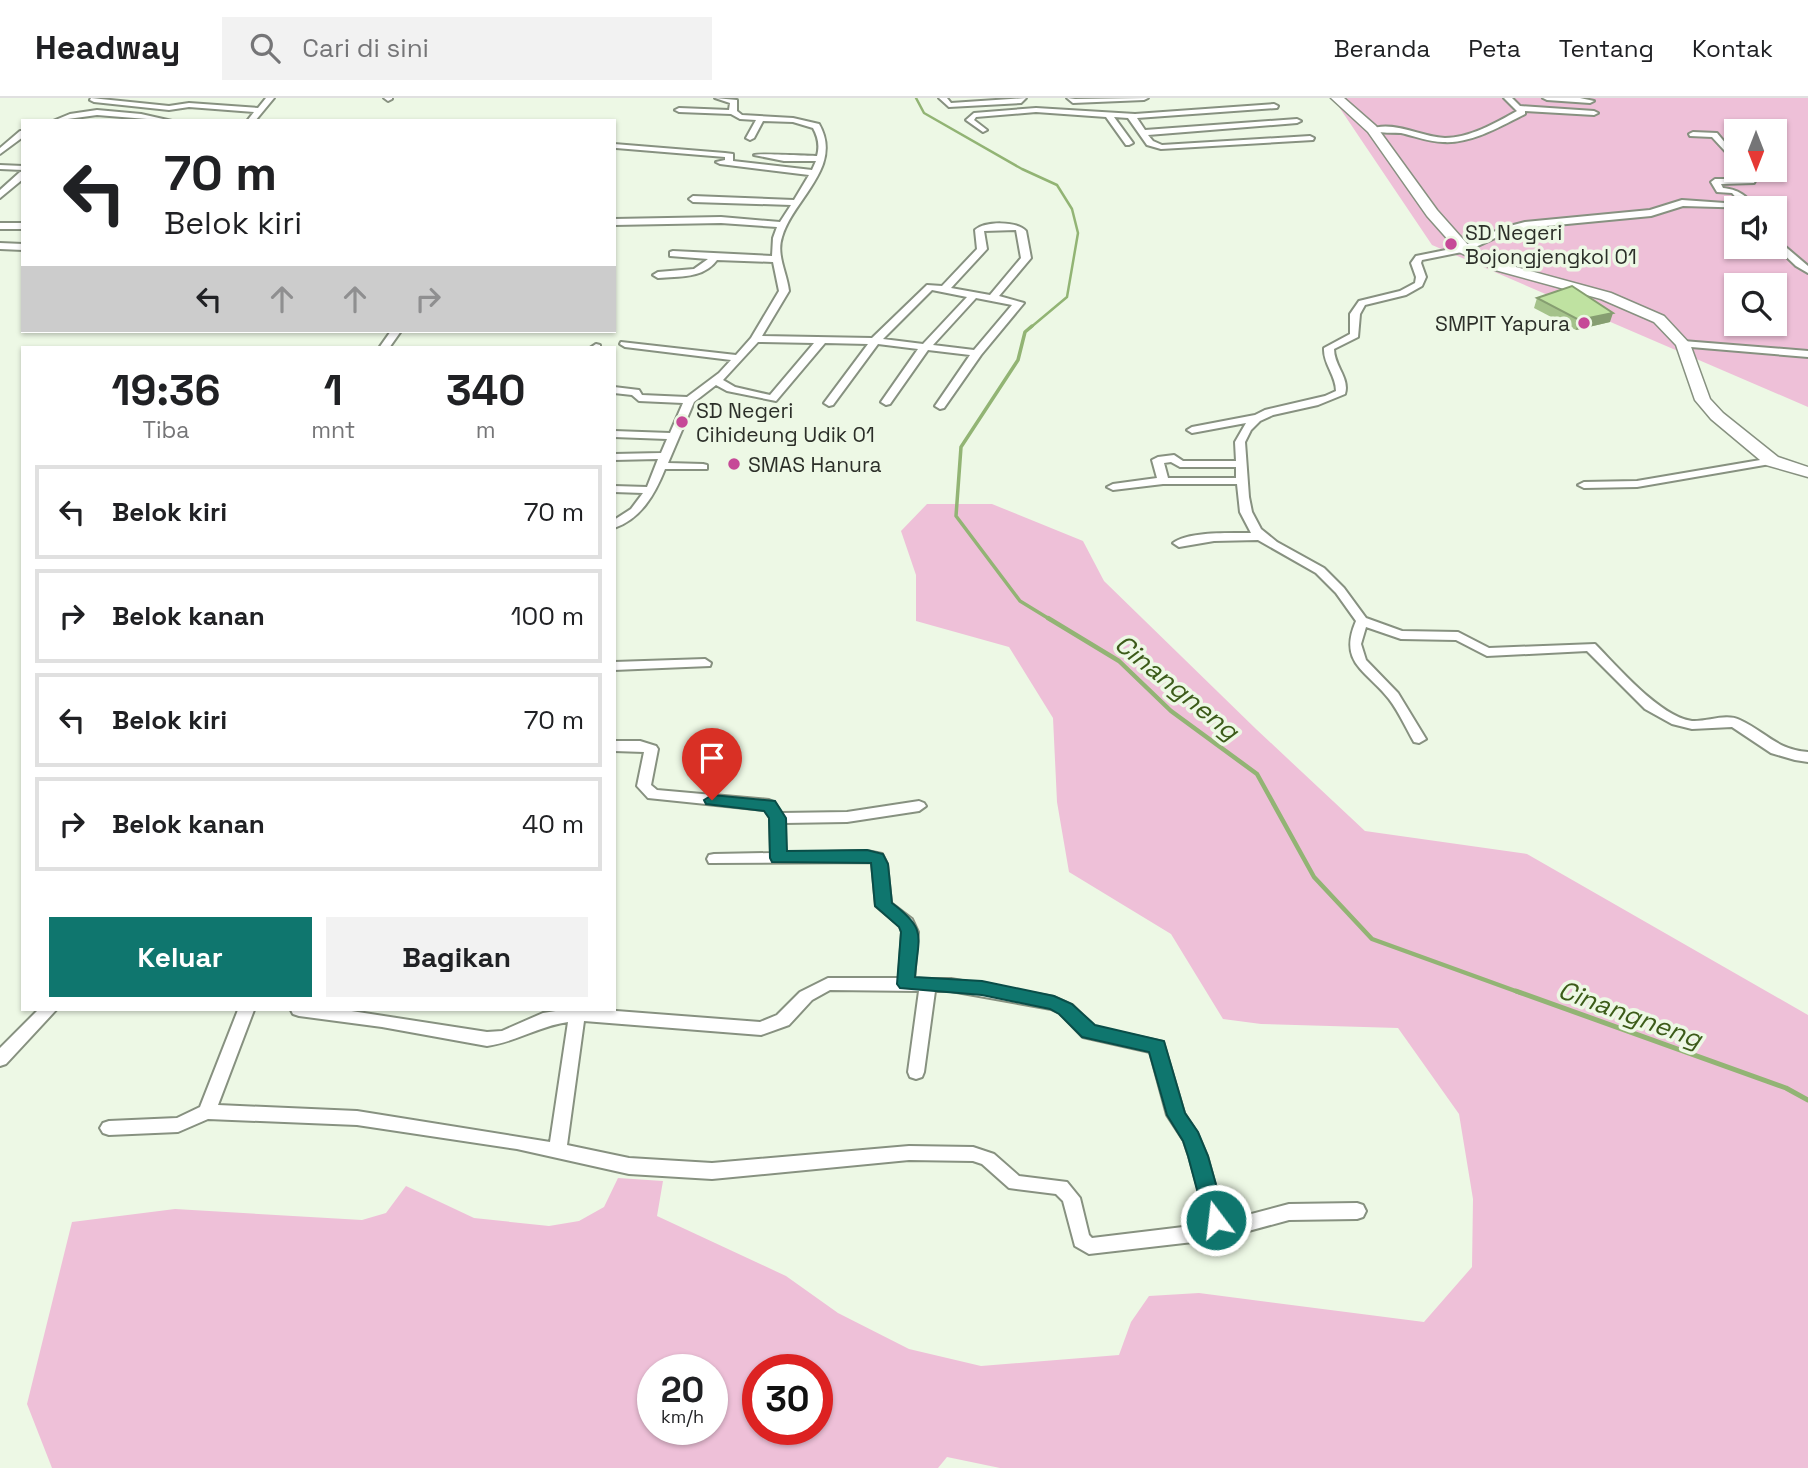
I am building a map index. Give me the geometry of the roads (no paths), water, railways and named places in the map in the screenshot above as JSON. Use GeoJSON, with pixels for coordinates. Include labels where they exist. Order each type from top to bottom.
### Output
{"type":"FeatureCollection","features":[{"type":"Feature","properties":{"kind":"street"},"geometry":{"type":"LineString","coordinates":[[253,119],[270,98]]}},
{"type":"Feature","properties":{"kind":"street"},"geometry":{"type":"LineString","coordinates":[[690,111],[695,98]]}},
{"type":"Feature","properties":{"kind":"street"},"geometry":{"type":"LineString","coordinates":[[719,98],[734,102],[733,112]]}},
{"type":"Feature","properties":{"kind":"street"},"geometry":{"type":"LineString","coordinates":[[943,98],[950,105],[1021,101],[1022,98]]}},
{"type":"Feature","properties":{"kind":"street"},"geometry":{"type":"LineString","coordinates":[[1071,98],[1079,102],[1144,98]]}},
{"type":"Feature","properties":{"kind":"street"},"geometry":{"type":"LineString","coordinates":[[1208,98],[1247,143]]}},
{"type":"Feature","properties":{"kind":"street"},"geometry":{"type":"LineString","coordinates":[[1337,98],[1373,130],[1433,213],[1465,248],[1500,267],[1636,307],[1659,319],[1683,344],[1703,400],[1730,428],[1772,461],[1808,472]]}},
{"type":"Feature","properties":{"kind":"street"},"geometry":{"type":"LineString","coordinates":[[1373,130],[1396,128],[1449,141],[1522,112],[1508,98]]}},
{"type":"Feature","properties":{"kind":"street"},"geometry":{"type":"LineString","coordinates":[[1547,98],[1590,101]]}},
{"type":"Feature","properties":{"kind":"street"},"geometry":{"type":"LineString","coordinates":[[94,100],[169,108],[189,106],[260,110]]}},
{"type":"Feature","properties":{"kind":"street"},"geometry":{"type":"LineString","coordinates":[[983,130],[970,120],[974,115],[1036,110],[1131,116],[1274,106]]}},
{"type":"Feature","properties":{"kind":"street"},"geometry":{"type":"LineString","coordinates":[[1518,108],[1594,113]]}},
{"type":"Feature","properties":{"kind":"street"},"geometry":{"type":"LineString","coordinates":[[616,524],[635,511],[651,490],[690,400],[739,358],[755,339],[784,291],[775,259],[782,225],[816,173],[820,158],[821,136],[816,126],[793,120],[743,117],[733,112],[679,110]]}},
{"type":"Feature","properties":{"kind":"street"},"geometry":{"type":"LineString","coordinates":[[62,119],[74,114],[97,113],[150,119]]}},
{"type":"Feature","properties":{"kind":"street"},"geometry":{"type":"LineString","coordinates":[[1109,115],[1129,143]]}},
{"type":"Feature","properties":{"kind":"street"},"geometry":{"type":"LineString","coordinates":[[1131,116],[1150,143],[1161,147],[1310,138]]}},
{"type":"Feature","properties":{"kind":"street"},"geometry":{"type":"LineString","coordinates":[[750,138],[761,118]]}},
{"type":"Feature","properties":{"kind":"street"},"geometry":{"type":"LineString","coordinates":[[1143,132],[1297,121]]}},
{"type":"Feature","properties":{"kind":"street"},"geometry":{"type":"LineString","coordinates":[[1693,134],[1714,135],[1724,147]]}},
{"type":"Feature","properties":{"kind":"street"},"geometry":{"type":"LineString","coordinates":[[0,152],[21,135]]}},
{"type":"Feature","properties":{"kind":"street"},"geometry":{"type":"LineString","coordinates":[[616,146],[725,155],[730,156],[728,163]]}},
{"type":"Feature","properties":{"kind":"street"},"geometry":{"type":"LineString","coordinates":[[758,155],[784,159],[820,158]]}},
{"type":"Feature","properties":{"kind":"street"},"geometry":{"type":"LineString","coordinates":[[707,161],[816,173]]}},
{"type":"Feature","properties":{"kind":"street"},"geometry":{"type":"LineString","coordinates":[[0,167],[21,168]]}},
{"type":"Feature","properties":{"kind":"street"},"geometry":{"type":"LineString","coordinates":[[0,195],[21,176]]}},
{"type":"Feature","properties":{"kind":"street"},"geometry":{"type":"LineString","coordinates":[[1724,182],[1715,182],[1720,190],[1734,191],[1739,196]]}},
{"type":"Feature","properties":{"kind":"street"},"geometry":{"type":"LineString","coordinates":[[682,221],[691,200],[796,203]]}},
{"type":"Feature","properties":{"kind":"street"},"geometry":{"type":"LineString","coordinates":[[1192,430],[1259,417],[1337,395],[1342,384],[1327,353],[1333,345],[1355,335],[1353,319],[1358,306],[1370,299],[1403,293],[1419,284],[1421,277],[1416,263],[1419,258],[1465,248],[1520,226],[1651,213],[1682,203],[1724,206]]}},
{"type":"Feature","properties":{"kind":"street"},"geometry":{"type":"LineString","coordinates":[[616,222],[721,220],[782,225]]}},
{"type":"Feature","properties":{"kind":"street"},"geometry":{"type":"LineString","coordinates":[[0,226],[21,226]]}},
{"type":"Feature","properties":{"kind":"street"},"geometry":{"type":"LineString","coordinates":[[946,288],[982,249],[979,230],[1018,228],[1022,231],[1026,258],[993,297]]}},
{"type":"Feature","properties":{"kind":"street"},"geometry":{"type":"LineString","coordinates":[[0,246],[21,247]]}},
{"type":"Feature","properties":{"kind":"street"},"geometry":{"type":"LineString","coordinates":[[1787,252],[1808,270]]}},
{"type":"Feature","properties":{"kind":"street"},"geometry":{"type":"LineString","coordinates":[[673,254],[775,259]]}},
{"type":"Feature","properties":{"kind":"street"},"geometry":{"type":"LineString","coordinates":[[658,275],[700,271],[714,257]]}},
{"type":"Feature","properties":{"kind":"street"},"geometry":{"type":"LineString","coordinates":[[829,403],[875,341],[926,289],[935,286],[1019,303],[977,353],[940,405]]}},
{"type":"Feature","properties":{"kind":"street"},"geometry":{"type":"LineString","coordinates":[[886,402],[925,347],[975,294]]}},
{"type":"Feature","properties":{"kind":"street"},"geometry":{"type":"LineString","coordinates":[[755,339],[875,341],[977,353]]}},
{"type":"Feature","properties":{"kind":"street"},"geometry":{"type":"LineString","coordinates":[[716,380],[731,389],[772,399],[823,339]]}},
{"type":"Feature","properties":{"kind":"street"},"geometry":{"type":"LineString","coordinates":[[625,344],[739,358]]}},
{"type":"Feature","properties":{"kind":"street"},"geometry":{"type":"LineString","coordinates":[[1683,344],[1808,354]]}},
{"type":"Feature","properties":{"kind":"street"},"geometry":{"type":"LineString","coordinates":[[616,390],[635,392],[639,398],[690,400]]}},
{"type":"Feature","properties":{"kind":"street"},"geometry":{"type":"LineString","coordinates":[[1259,417],[1243,431],[1240,442],[1245,511],[1260,536],[1325,576],[1344,593],[1363,621],[1401,635],[1458,636],[1487,652],[1590,647],[1650,706],[1677,721],[1692,725],[1734,722],[1770,748],[1783,754],[1808,757]]}},
{"type":"Feature","properties":{"kind":"street"},"geometry":{"type":"LineString","coordinates":[[616,434],[674,436]]}},
{"type":"Feature","properties":{"kind":"street"},"geometry":{"type":"LineString","coordinates":[[616,457],[703,467]]}},
{"type":"Feature","properties":{"kind":"street"},"geometry":{"type":"LineString","coordinates":[[1163,481],[1158,460],[1163,457],[1174,458],[1180,464],[1242,464]]}},
{"type":"Feature","properties":{"kind":"street"},"geometry":{"type":"LineString","coordinates":[[1584,485],[1637,484],[1772,461]]}},
{"type":"Feature","properties":{"kind":"street"},"geometry":{"type":"LineString","coordinates":[[1113,487],[1163,481],[1244,481]]}},
{"type":"Feature","properties":{"kind":"street"},"geometry":{"type":"LineString","coordinates":[[616,489],[651,490]]}},
{"type":"Feature","properties":{"kind":"street"},"geometry":{"type":"LineString","coordinates":[[1179,543],[1214,537],[1260,536]]}},
{"type":"Feature","properties":{"kind":"street"},"geometry":{"type":"LineString","coordinates":[[1363,621],[1354,645],[1357,655],[1364,669],[1391,693],[1419,739]]}},
{"type":"Feature","properties":{"kind":"street"},"geometry":{"type":"LineString","coordinates":[[616,666],[705,663]]}},
{"type":"Feature","properties":{"kind":"street"},"geometry":{"type":"LineString","coordinates":[[616,746],[651,749],[644,786],[653,795],[769,805],[778,818],[778,858]]}},
{"type":"Feature","properties":{"kind":"street"},"geometry":{"type":"LineString","coordinates":[[778,818],[802,820],[847,817],[919,806]]}},
{"type":"Feature","properties":{"kind":"street"},"geometry":{"type":"LineString","coordinates":[[714,859],[877,858],[880,864],[884,906],[907,923],[910,932],[906,984]]}},
{"type":"Feature","properties":{"kind":"street"},"geometry":{"type":"LineString","coordinates":[[316,1011],[383,1015],[487,1039],[504,1037],[531,1023],[548,1018],[578,1014],[761,1028],[783,1020],[806,996],[828,984],[928,984],[982,988],[1054,1003],[1066,1009],[1089,1032],[1157,1047],[1176,1115],[1191,1138],[1198,1156],[1219,1231]]}},
{"type":"Feature","properties":{"kind":"street"},"geometry":{"type":"LineString","coordinates":[[916,1072],[928,984]]}},
{"type":"Feature","properties":{"kind":"street"},"geometry":{"type":"LineString","coordinates":[[0,1059],[47,1011]]}},
{"type":"Feature","properties":{"kind":"street"},"geometry":{"type":"LineString","coordinates":[[207,1112],[247,1011]]}},
{"type":"Feature","properties":{"kind":"street"},"geometry":{"type":"LineString","coordinates":[[558,1150],[578,1014]]}},
{"type":"Feature","properties":{"kind":"street"},"geometry":{"type":"LineString","coordinates":[[109,1128],[178,1125],[207,1112],[357,1118],[558,1150],[629,1166],[712,1171],[909,1153],[973,1154],[988,1159],[1015,1183],[1061,1187],[1071,1198],[1081,1240],[1089,1246],[1219,1231],[1289,1212],[1357,1211]]}},
{"type":"Feature","properties":{"kind":"waterway","name":"Cinangneng"},"geometry":{"type":"LineString","coordinates":[[916,98],[924,113],[1022,169],[1057,185],[1072,209],[1078,233],[1067,297],[1030,328]]}},
{"type":"Feature","properties":{"kind":"waterway","name":"Cinangneng"},"geometry":{"type":"LineString","coordinates":[[1032,326],[1025,332],[1018,360],[961,447],[956,516],[1020,601],[1051,620]]}},
{"type":"Feature","properties":{"kind":"waterway","name":"Cinangneng"},"geometry":{"type":"LineString","coordinates":[[1048,618],[1119,661],[1171,711],[1257,774],[1314,877],[1372,939],[1521,993]]}},
{"type":"Feature","properties":{"kind":"waterway","name":"Cinangneng"},"geometry":{"type":"LineString","coordinates":[[1516,991],[1786,1088],[1808,1100]]}},
{"type":"Feature","properties":{"kind":"place","name":"SD Negeri Bojongjengkol 01"},"geometry":{"type":"Point","coordinates":[1451,244]}},
{"type":"Feature","properties":{"kind":"place","name":"SMPIT Yapura"},"geometry":{"type":"Point","coordinates":[1584,323]}},
{"type":"Feature","properties":{"kind":"place","name":"SD Negeri Cihideung Udik 01"},"geometry":{"type":"Point","coordinates":[682,422]}},
{"type":"Feature","properties":{"kind":"place","name":"SMAS Hanura"},"geometry":{"type":"Point","coordinates":[734,464]}}]}
